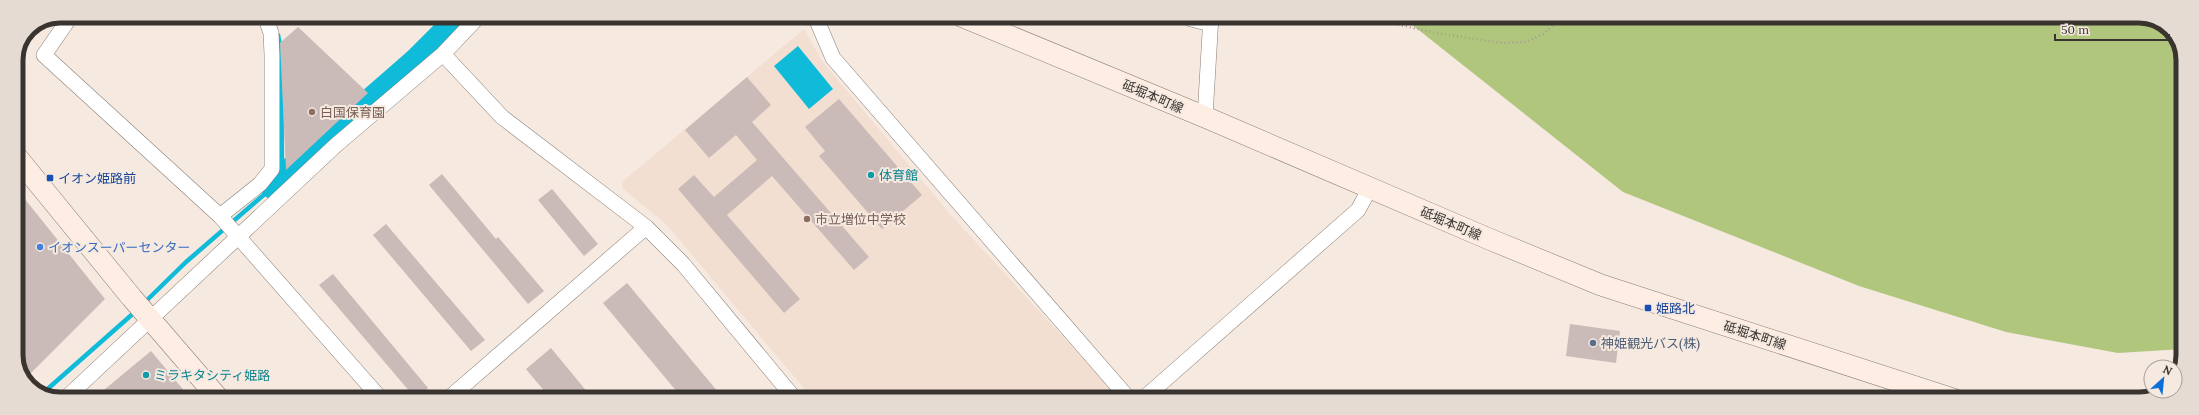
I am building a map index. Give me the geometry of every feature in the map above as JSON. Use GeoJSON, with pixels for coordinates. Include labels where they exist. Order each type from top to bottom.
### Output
{"type":"FeatureCollection","features":[{"type":"Feature","properties":{"kind":"main road","name":"砥堀本町線"},"geometry":{"type":"LineString","coordinates":[[978,23],[1205,117],[1601,285],[1931,392]]}},
{"type":"Feature","properties":{"kind":"main road"},"geometry":{"type":"LineString","coordinates":[[23,165],[132,298],[213,392]]}},
{"type":"Feature","properties":{"kind":"street"},"geometry":{"type":"LineString","coordinates":[[66,23],[44,55],[220,216],[375,392]]}},
{"type":"Feature","properties":{"kind":"street"},"geometry":{"type":"LineString","coordinates":[[220,216],[260,184],[272,169],[272,55],[271,33],[267,23]]}},
{"type":"Feature","properties":{"kind":"street"},"geometry":{"type":"LineString","coordinates":[[73,392],[240,237],[336,145],[443,54],[472,23]]}},
{"type":"Feature","properties":{"kind":"street"},"geometry":{"type":"LineString","coordinates":[[818,23],[833,58],[1123,392]]}},
{"type":"Feature","properties":{"kind":"street"},"geometry":{"type":"LineString","coordinates":[[1205,117],[1211,23]]}},
{"type":"Feature","properties":{"kind":"street"},"geometry":{"type":"LineString","coordinates":[[443,54],[502,117],[646,227],[683,264],[789,392]]}},
{"type":"Feature","properties":{"kind":"street"},"geometry":{"type":"LineString","coordinates":[[1152,392],[1358,210],[1370,188]]}},
{"type":"Feature","properties":{"kind":"street"},"geometry":{"type":"LineString","coordinates":[[456,392],[646,227]]}},
{"type":"Feature","properties":{"kind":"path"},"geometry":{"type":"LineString","coordinates":[[1391,23],[1436,33],[1502,43],[1526,42],[1543,34],[1555,23]]}},
{"type":"Feature","properties":{"kind":"shaded area","name":"市立増位中学校"},"geometry":{"type":"Polygon","coordinates":[[[804,29],[822,61],[950,214],[1111,389],[1111,392],[807,392],[666,224],[623,189],[622,182],[804,29]]]}},
{"type":"Feature","properties":{"kind":"green space"},"geometry":{"type":"Polygon","coordinates":[[[1410,23],[2149,24],[2162,31],[2170,39],[2175,50],[2176,57],[2176,349],[2118,353],[2006,332],[1859,286],[1623,192],[1410,23]]]}},
{"type":"Feature","properties":{"kind":"water"},"geometry":{"type":"Polygon","coordinates":[[[798,46],[833,89],[809,109],[774,66],[798,46]]]}},
{"type":"Feature","properties":{"kind":"building"},"geometry":{"type":"Polygon","coordinates":[[[298,27],[368,93],[286,170],[280,43],[298,27]]]}},
{"type":"Feature","properties":{"kind":"building"},"geometry":{"type":"Polygon","coordinates":[[[747,77],[771,105],[752,122],[869,257],[854,270],[772,176],[727,215],[800,299],[784,313],[678,189],[694,175],[714,197],[757,160],[736,135],[709,158],[685,130],[747,77]]]}},
{"type":"Feature","properties":{"kind":"building","name":"体育館"},"geometry":{"type":"Polygon","coordinates":[[[839,99],[922,195],[882,229],[819,156],[825,151],[805,127],[839,99]]]}},
{"type":"Feature","properties":{"kind":"building"},"geometry":{"type":"Polygon","coordinates":[[[442,174],[496,239],[498,237],[544,291],[528,304],[429,185],[442,174]]]}},
{"type":"Feature","properties":{"kind":"building"},"geometry":{"type":"Polygon","coordinates":[[[552,189],[598,244],[584,256],[538,200],[552,189]]]}},
{"type":"Feature","properties":{"kind":"building","name":"イオンスーパーセンター"},"geometry":{"type":"Polygon","coordinates":[[[23,197],[105,299],[29,375],[24,365],[23,358],[23,197]]]}},
{"type":"Feature","properties":{"kind":"building"},"geometry":{"type":"Polygon","coordinates":[[[386,224],[485,340],[471,351],[373,235],[386,224]]]}},
{"type":"Feature","properties":{"kind":"building"},"geometry":{"type":"Polygon","coordinates":[[[333,274],[428,388],[424,392],[410,392],[319,285],[333,274]]]}},
{"type":"Feature","properties":{"kind":"building"},"geometry":{"type":"Polygon","coordinates":[[[627,283],[718,392],[677,392],[603,303],[627,283]]]}},
{"type":"Feature","properties":{"kind":"building","name":"神姫観光バス(株)"},"geometry":{"type":"Polygon","coordinates":[[[1570,324],[1620,331],[1616,363],[1566,356],[1570,324]]]}},
{"type":"Feature","properties":{"kind":"building"},"geometry":{"type":"Polygon","coordinates":[[[551,348],[587,392],[545,392],[526,369],[551,348]]]}},
{"type":"Feature","properties":{"kind":"building","name":"ミラキタシティ姫路"},"geometry":{"type":"Polygon","coordinates":[[[151,351],[185,392],[101,392],[151,351]]]}},
{"type":"Feature","properties":{"kind":"waterway"},"geometry":{"type":"LineString","coordinates":[[274,186],[416,62],[455,23]]}},
{"type":"Feature","properties":{"kind":"waterway"},"geometry":{"type":"LineString","coordinates":[[144,303],[186,262],[274,186],[282,169],[281,50],[278,35]]}},
{"type":"Feature","properties":{"kind":"waterway"},"geometry":{"type":"LineString","coordinates":[[47,390],[136,311]]}},
{"type":"Feature","properties":{"kind":"place","name":"白国保育園"},"geometry":{"type":"Point","coordinates":[312,112]}},
{"type":"Feature","properties":{"kind":"place","name":"体育館"},"geometry":{"type":"Point","coordinates":[871,175]}},
{"type":"Feature","properties":{"kind":"place","name":"イオン姫路前"},"geometry":{"type":"Point","coordinates":[50,178]}},
{"type":"Feature","properties":{"kind":"place","name":"市立増位中学校"},"geometry":{"type":"Point","coordinates":[807,219]}},
{"type":"Feature","properties":{"kind":"place","name":"イオンスーパーセンター"},"geometry":{"type":"Point","coordinates":[40,247]}},
{"type":"Feature","properties":{"kind":"place","name":"姫路北"},"geometry":{"type":"Point","coordinates":[1648,308]}},
{"type":"Feature","properties":{"kind":"place","name":"神姫観光バス(株)"},"geometry":{"type":"Point","coordinates":[1593,343]}},
{"type":"Feature","properties":{"kind":"place","name":"ミラキタシティ姫路"},"geometry":{"type":"Point","coordinates":[146,375]}}]}
